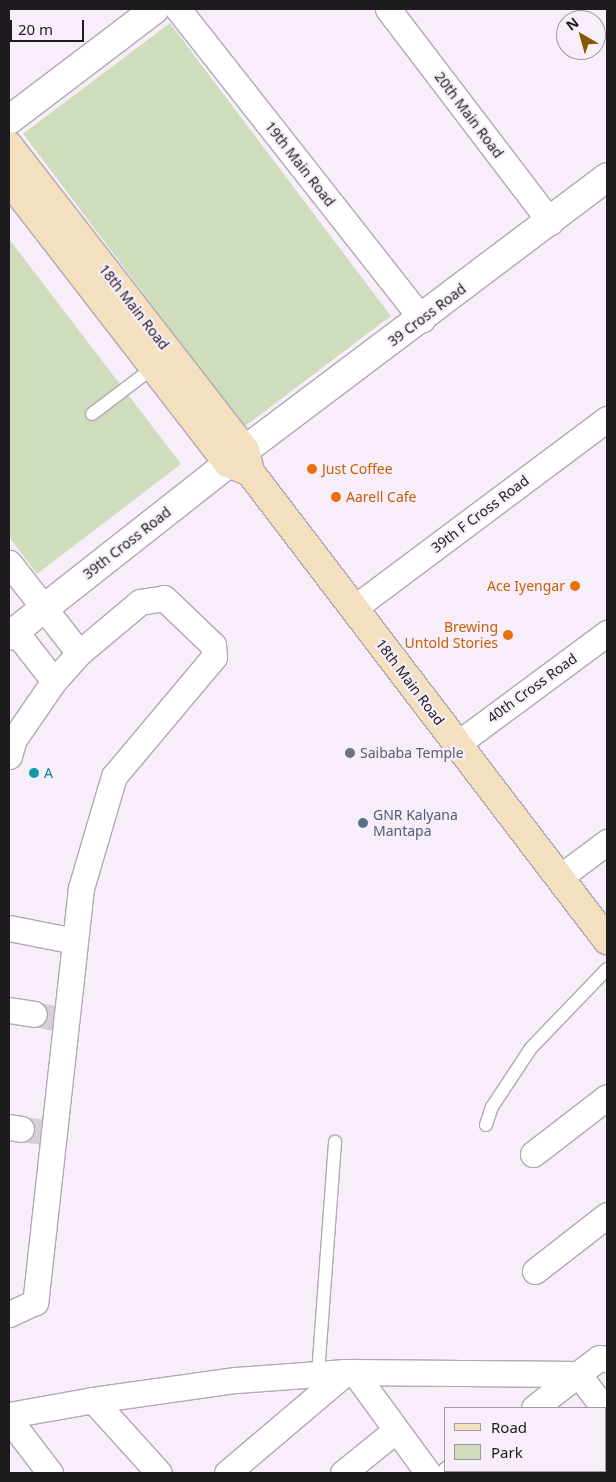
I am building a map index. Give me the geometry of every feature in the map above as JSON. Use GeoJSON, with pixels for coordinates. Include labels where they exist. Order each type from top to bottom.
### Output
{"type":"FeatureCollection","features":[{"type":"Feature","properties":{"kind":"main road","name":"18th Main Road"},"geometry":{"type":"LineString","coordinates":[[9,146],[241,462],[607,940]]}},
{"type":"Feature","properties":{"kind":"main road","name":"18th Main Road"},"geometry":{"type":"LineString","coordinates":[[9,180],[154,367],[241,462]]}},
{"type":"Feature","properties":{"kind":"street"},"geometry":{"type":"LineString","coordinates":[[9,120],[155,9]]}},
{"type":"Feature","properties":{"kind":"street","name":"19th Main Road"},"geometry":{"type":"LineString","coordinates":[[178,9],[422,319]]}},
{"type":"Feature","properties":{"kind":"street","name":"20th Main Road"},"geometry":{"type":"LineString","coordinates":[[388,9],[550,222]]}},
{"type":"Feature","properties":{"kind":"street","name":"39 Cross Road"},"geometry":{"type":"LineString","coordinates":[[241,462],[422,319],[607,177]]}},
{"type":"Feature","properties":{"kind":"street","name":"39th F Cross Road"},"geometry":{"type":"LineString","coordinates":[[354,608],[607,419]]}},
{"type":"Feature","properties":{"kind":"street","name":"39th Cross Road"},"geometry":{"type":"LineString","coordinates":[[12,634],[241,462]]}},
{"type":"Feature","properties":{"kind":"street"},"geometry":{"type":"LineString","coordinates":[[9,563],[79,653]]}},
{"type":"Feature","properties":{"kind":"street"},"geometry":{"type":"LineString","coordinates":[[9,756],[14,739],[54,681],[79,653],[140,602],[164,598],[213,644],[214,657],[114,776],[82,888],[35,1302],[9,1314]]}},
{"type":"Feature","properties":{"kind":"street","name":"40th Cross Road"},"geometry":{"type":"LineString","coordinates":[[457,744],[607,633]]}},
{"type":"Feature","properties":{"kind":"street"},"geometry":{"type":"LineString","coordinates":[[12,634],[54,681]]}},
{"type":"Feature","properties":{"kind":"street"},"geometry":{"type":"LineString","coordinates":[[560,877],[607,842]]}},
{"type":"Feature","properties":{"kind":"street"},"geometry":{"type":"LineString","coordinates":[[9,928],[75,941]]}},
{"type":"Feature","properties":{"kind":"street"},"geometry":{"type":"LineString","coordinates":[[9,1010],[34,1014]]}},
{"type":"Feature","properties":{"kind":"street"},"geometry":{"type":"LineString","coordinates":[[533,1154],[607,1097]]}},
{"type":"Feature","properties":{"kind":"street"},"geometry":{"type":"LineString","coordinates":[[535,1271],[607,1215]]}},
{"type":"Feature","properties":{"kind":"street"},"geometry":{"type":"LineString","coordinates":[[535,1407],[605,1356]]}},
{"type":"Feature","properties":{"kind":"street"},"geometry":{"type":"LineString","coordinates":[[350,1372],[428,1473]]}},
{"type":"Feature","properties":{"kind":"street"},"geometry":{"type":"LineString","coordinates":[[227,1473],[350,1372]]}},
{"type":"Feature","properties":{"kind":"street"},"geometry":{"type":"LineString","coordinates":[[50,1473],[9,1417],[93,1400],[236,1380],[350,1372],[578,1374]]}},
{"type":"Feature","properties":{"kind":"street"},"geometry":{"type":"LineString","coordinates":[[578,1374],[603,1407]]}},
{"type":"Feature","properties":{"kind":"street"},"geometry":{"type":"LineString","coordinates":[[93,1400],[158,1473]]}},
{"type":"Feature","properties":{"kind":"street"},"geometry":{"type":"LineString","coordinates":[[343,1473],[396,1430]]}},
{"type":"Feature","properties":{"kind":"lane"},"geometry":{"type":"LineString","coordinates":[[92,414],[154,367]]}},
{"type":"Feature","properties":{"kind":"lane"},"geometry":{"type":"LineString","coordinates":[[486,1125],[492,1107],[531,1048],[607,969]]}},
{"type":"Feature","properties":{"kind":"lane"},"geometry":{"type":"LineString","coordinates":[[318,1374],[335,1142]]}},
{"type":"Feature","properties":{"kind":"green space"},"geometry":{"type":"Polygon","coordinates":[[[170,23],[391,316],[244,427],[23,134],[170,23]]]}},
{"type":"Feature","properties":{"kind":"green space"},"geometry":{"type":"Polygon","coordinates":[[[9,239],[181,464],[37,574],[9,537],[9,239]]]}},
{"type":"Feature","properties":{"kind":"tunnel"},"geometry":{"type":"LineString","coordinates":[[34,1014],[66,1020]]}},
{"type":"Feature","properties":{"kind":"tunnel"},"geometry":{"type":"LineString","coordinates":[[21,1129],[54,1133]]}},
{"type":"Feature","properties":{"kind":"place","name":"Just Coffee"},"geometry":{"type":"Point","coordinates":[312,469]}},
{"type":"Feature","properties":{"kind":"place","name":"Aarell Cafe"},"geometry":{"type":"Point","coordinates":[336,497]}},
{"type":"Feature","properties":{"kind":"place","name":"Ace Iyengar"},"geometry":{"type":"Point","coordinates":[575,586]}},
{"type":"Feature","properties":{"kind":"place","name":"Brewing Untold Stories"},"geometry":{"type":"Point","coordinates":[508,635]}},
{"type":"Feature","properties":{"kind":"place","name":"Saibaba Temple"},"geometry":{"type":"Point","coordinates":[350,753]}},
{"type":"Feature","properties":{"kind":"place","name":"A"},"geometry":{"type":"Point","coordinates":[34,773]}},
{"type":"Feature","properties":{"kind":"place","name":"GNR Kalyana Mantapa"},"geometry":{"type":"Point","coordinates":[363,823]}}]}
